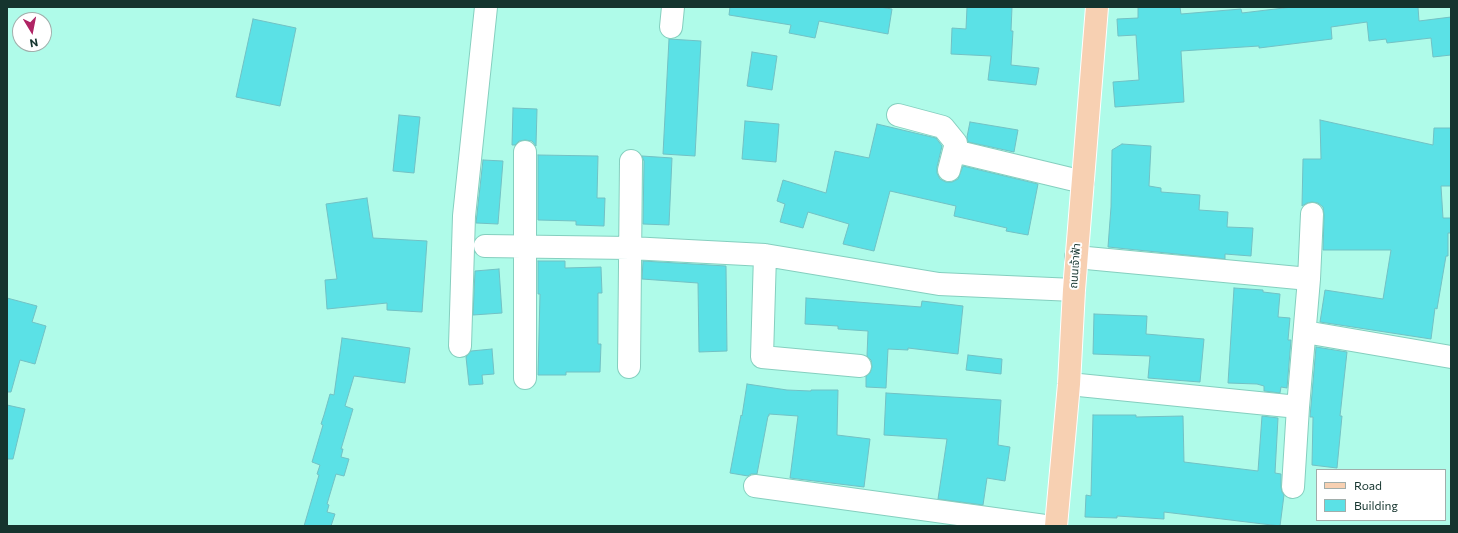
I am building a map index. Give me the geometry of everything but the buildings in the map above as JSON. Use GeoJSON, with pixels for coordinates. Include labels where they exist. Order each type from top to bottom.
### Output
{"type":"FeatureCollection","features":[{"type":"Feature","properties":{"kind":"main road","name":"ถนนเจ้าฟ้า"},"geometry":{"type":"LineString","coordinates":[[1056,526],[1069,384],[1076,257],[1098,7]]}},
{"type":"Feature","properties":{"kind":"street"},"geometry":{"type":"LineString","coordinates":[[460,346],[464,216],[486,7]]}},
{"type":"Feature","properties":{"kind":"street"},"geometry":{"type":"LineString","coordinates":[[898,115],[943,127],[956,143],[951,161],[1083,182]]}},
{"type":"Feature","properties":{"kind":"street"},"geometry":{"type":"LineString","coordinates":[[525,152],[525,378]]}},
{"type":"Feature","properties":{"kind":"street"},"geometry":{"type":"LineString","coordinates":[[629,367],[631,161]]}},
{"type":"Feature","properties":{"kind":"street"},"geometry":{"type":"LineString","coordinates":[[1293,487],[1309,279],[1312,214]]}},
{"type":"Feature","properties":{"kind":"street"},"geometry":{"type":"LineString","coordinates":[[485,246],[630,248],[765,255],[939,284],[1074,290]]}},
{"type":"Feature","properties":{"kind":"street"},"geometry":{"type":"LineString","coordinates":[[765,255],[762,357],[860,366]]}},
{"type":"Feature","properties":{"kind":"street"},"geometry":{"type":"LineString","coordinates":[[1076,257],[1309,279]]}},
{"type":"Feature","properties":{"kind":"street"},"geometry":{"type":"LineString","coordinates":[[1304,332],[1451,357]]}},
{"type":"Feature","properties":{"kind":"street"},"geometry":{"type":"LineString","coordinates":[[1069,384],[1298,407]]}},
{"type":"Feature","properties":{"kind":"street"},"geometry":{"type":"LineString","coordinates":[[755,486],[1045,526]]}}]}
